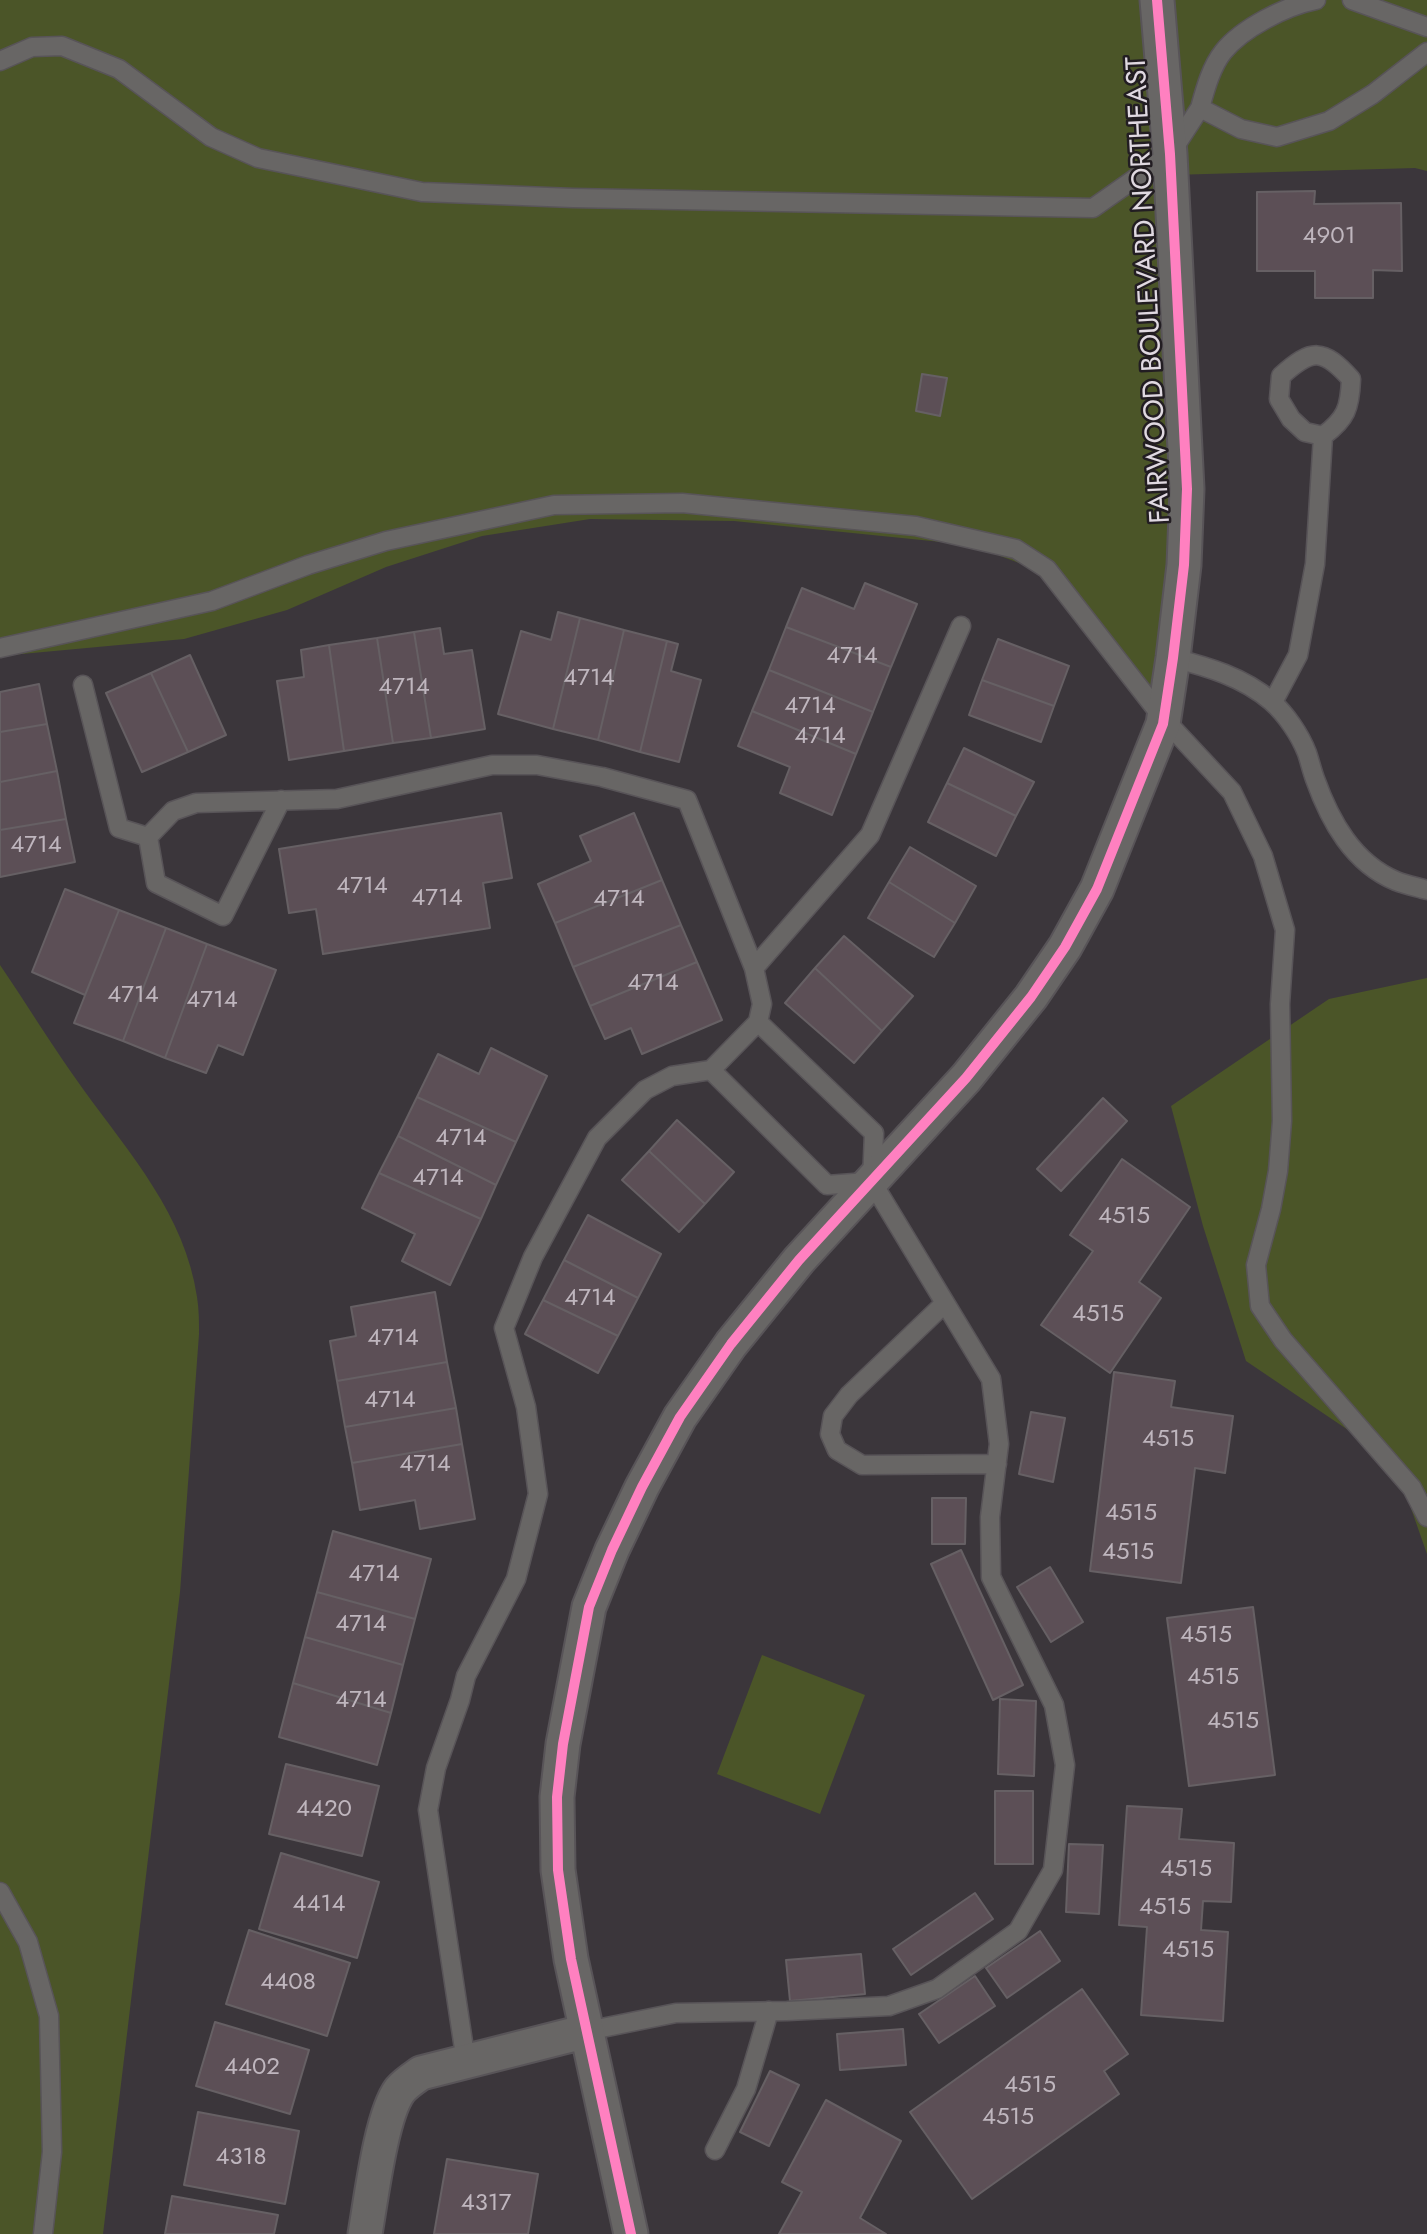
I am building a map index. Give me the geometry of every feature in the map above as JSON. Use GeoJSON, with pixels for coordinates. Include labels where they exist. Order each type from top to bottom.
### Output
{"type":"FeatureCollection","features":[{"type":"Feature","properties":{"kind":"street","name":"FAIRWOOD BOULEVARD NORTHEAST"},"geometry":{"type":"LineString","coordinates":[[631,2234],[570,1959],[558,1870],[557,1797],[563,1744],[589,1607],[642,1487],[680,1417],[731,1345],[782,1281],[974,1068],[1031,997],[1065,947],[1097,889],[1163,718],[1184,565],[1188,489],[1170,154],[1157,0]]}},
{"type":"Feature","properties":{"kind":"street"},"geometry":{"type":"LineString","coordinates":[[365,2234],[381,2144],[392,2105],[399,2091],[421,2073],[587,2031]]}},
{"type":"Feature","properties":{"kind":"lane"},"geometry":{"type":"LineString","coordinates":[[0,61],[33,47],[62,46],[119,69],[211,137],[258,158],[422,191],[719,202],[1093,208],[1170,154],[1200,108],[1222,53],[1246,32],[1276,14],[1316,0]]}},
{"type":"Feature","properties":{"kind":"lane"},"geometry":{"type":"LineString","coordinates":[[1352,0],[1427,27]]}},
{"type":"Feature","properties":{"kind":"lane"},"geometry":{"type":"LineString","coordinates":[[1200,108],[1241,130],[1277,136],[1329,121],[1373,94],[1427,52]]}},
{"type":"Feature","properties":{"kind":"lane"},"geometry":{"type":"LineString","coordinates":[[1273,702],[1298,655],[1315,564],[1323,436],[1339,424],[1350,401],[1351,379],[1335,362],[1316,355],[1299,360],[1281,376],[1279,399],[1291,419],[1305,432],[1323,436]]}},
{"type":"Feature","properties":{"kind":"lane"},"geometry":{"type":"LineString","coordinates":[[0,648],[212,601],[308,565],[386,541],[554,505],[682,503],[916,526],[1016,548],[1047,569],[1163,718],[1232,792],[1263,856],[1285,930],[1280,1004],[1282,1121],[1278,1171],[1271,1209],[1255,1265],[1260,1306],[1283,1340],[1412,1488],[1427,1517]]}},
{"type":"Feature","properties":{"kind":"lane"},"geometry":{"type":"LineString","coordinates":[[754,968],[870,835],[961,626]]}},
{"type":"Feature","properties":{"kind":"lane"},"geometry":{"type":"LineString","coordinates":[[1173,658],[1210,668],[1251,685],[1273,702],[1292,725],[1307,752],[1315,779],[1338,828],[1360,859],[1395,881],[1427,890]]}},
{"type":"Feature","properties":{"kind":"lane"},"geometry":{"type":"LineString","coordinates":[[83,685],[119,828],[148,837]]}},
{"type":"Feature","properties":{"kind":"lane"},"geometry":{"type":"LineString","coordinates":[[148,837],[173,811],[196,803],[337,799],[492,765],[537,765],[602,777],[687,800],[754,968],[762,1004],[758,1022],[711,1070],[671,1076],[645,1090],[597,1138],[533,1257],[504,1328],[526,1407],[538,1494],[516,1579],[466,1676],[436,1768],[428,1810],[467,2062]]}},
{"type":"Feature","properties":{"kind":"lane"},"geometry":{"type":"LineString","coordinates":[[148,837],[156,883],[223,916],[281,800]]}},
{"type":"Feature","properties":{"kind":"lane"},"geometry":{"type":"LineString","coordinates":[[587,2031],[676,2013],[888,2006],[937,1989],[1018,1931],[1054,1870],[1065,1765],[1054,1705],[991,1577],[990,1517],[999,1444],[991,1379],[872,1182],[874,1133],[758,1022]]}},
{"type":"Feature","properties":{"kind":"lane"},"geometry":{"type":"LineString","coordinates":[[711,1070],[827,1185],[872,1182]]}},
{"type":"Feature","properties":{"kind":"lane"},"geometry":{"type":"LineString","coordinates":[[945,1303],[849,1395],[833,1416],[830,1434],[837,1450],[862,1465],[997,1464]]}},
{"type":"Feature","properties":{"kind":"lane"},"geometry":{"type":"LineString","coordinates":[[0,1892],[28,1942],[49,2016],[52,2152],[43,2234]]}},
{"type":"Feature","properties":{"kind":"lane"},"geometry":{"type":"LineString","coordinates":[[715,2150],[746,2089],[769,2011]]}},
{"type":"Feature","properties":{"kind":"green space"},"geometry":{"type":"Polygon","coordinates":[[[0,0],[1427,0],[1427,171],[1415,168],[1171,175],[1187,489],[1163,724],[1084,613],[1035,569],[971,545],[734,521],[590,519],[482,536],[386,567],[287,610],[184,639],[0,656],[0,0]]]}},
{"type":"Feature","properties":{"kind":"green space"},"geometry":{"type":"Polygon","coordinates":[[[0,965],[72,1074],[137,1162],[168,1212],[191,1267],[198,1306],[199,1334],[180,1592],[103,2234],[0,2234],[0,965]]]}},
{"type":"Feature","properties":{"kind":"green space"},"geometry":{"type":"Polygon","coordinates":[[[1427,978],[1427,1554],[1406,1494],[1351,1432],[1246,1361],[1203,1226],[1171,1106],[1329,999],[1427,978]]]}},
{"type":"Feature","properties":{"kind":"green space"},"geometry":{"type":"Polygon","coordinates":[[[762,1655],[865,1695],[820,1814],[717,1774],[762,1655]]]}},
{"type":"Feature","properties":{"kind":"building"},"geometry":{"type":"Polygon","coordinates":[[[1315,191],[1314,204],[1401,203],[1402,271],[1373,270],[1373,298],[1315,298],[1315,271],[1257,271],[1257,192],[1315,191]]]}},
{"type":"Feature","properties":{"kind":"building"},"geometry":{"type":"Polygon","coordinates":[[[922,374],[947,378],[940,416],[916,411],[922,374]]]}},
{"type":"Feature","properties":{"kind":"building"},"geometry":{"type":"Polygon","coordinates":[[[865,583],[917,604],[891,667],[786,627],[802,588],[854,609],[865,583]]]}},
{"type":"Feature","properties":{"kind":"building"},"geometry":{"type":"Polygon","coordinates":[[[558,612],[580,618],[553,729],[498,714],[521,631],[551,640],[558,612]]]}},
{"type":"Feature","properties":{"kind":"building"},"geometry":{"type":"Polygon","coordinates":[[[580,618],[624,630],[598,740],[553,729],[580,618]]]}},
{"type":"Feature","properties":{"kind":"building"},"geometry":{"type":"Polygon","coordinates":[[[786,627],[891,667],[873,712],[769,670],[786,627]]]}},
{"type":"Feature","properties":{"kind":"building"},"geometry":{"type":"Polygon","coordinates":[[[440,628],[444,654],[472,650],[485,729],[431,738],[414,632],[440,628]]]}},
{"type":"Feature","properties":{"kind":"building"},"geometry":{"type":"Polygon","coordinates":[[[624,630],[667,641],[640,752],[598,740],[624,630]]]}},
{"type":"Feature","properties":{"kind":"building"},"geometry":{"type":"Polygon","coordinates":[[[414,632],[431,738],[393,743],[377,638],[414,632]]]}},
{"type":"Feature","properties":{"kind":"building"},"geometry":{"type":"Polygon","coordinates":[[[377,638],[393,743],[344,751],[329,645],[377,638]]]}},
{"type":"Feature","properties":{"kind":"building"},"geometry":{"type":"Polygon","coordinates":[[[998,639],[1069,666],[1054,706],[982,680],[998,639]]]}},
{"type":"Feature","properties":{"kind":"building"},"geometry":{"type":"Polygon","coordinates":[[[667,641],[678,644],[671,671],[701,680],[679,762],[640,752],[667,641]]]}},
{"type":"Feature","properties":{"kind":"building"},"geometry":{"type":"Polygon","coordinates":[[[329,645],[344,751],[289,760],[277,681],[304,677],[301,650],[329,645]]]}},
{"type":"Feature","properties":{"kind":"building"},"geometry":{"type":"Polygon","coordinates":[[[190,655],[226,735],[188,752],[151,673],[190,655]]]}},
{"type":"Feature","properties":{"kind":"building"},"geometry":{"type":"Polygon","coordinates":[[[769,670],[873,712],[856,754],[752,711],[769,670]]]}},
{"type":"Feature","properties":{"kind":"building"},"geometry":{"type":"Polygon","coordinates":[[[151,673],[188,752],[142,772],[106,693],[151,673]]]}},
{"type":"Feature","properties":{"kind":"building"},"geometry":{"type":"Polygon","coordinates":[[[982,680],[1054,706],[1041,742],[969,715],[982,680]]]}},
{"type":"Feature","properties":{"kind":"building"},"geometry":{"type":"Polygon","coordinates":[[[39,684],[47,724],[0,732],[0,692],[39,684]]]}},
{"type":"Feature","properties":{"kind":"building"},"geometry":{"type":"Polygon","coordinates":[[[752,711],[856,754],[832,815],[780,793],[790,767],[738,746],[752,711]]]}},
{"type":"Feature","properties":{"kind":"building"},"geometry":{"type":"Polygon","coordinates":[[[47,724],[57,771],[0,782],[0,732],[47,724]]]}},
{"type":"Feature","properties":{"kind":"building"},"geometry":{"type":"Polygon","coordinates":[[[964,748],[1034,782],[1016,816],[947,783],[964,748]]]}},
{"type":"Feature","properties":{"kind":"building"},"geometry":{"type":"Polygon","coordinates":[[[57,771],[66,819],[0,830],[0,782],[57,771]]]}},
{"type":"Feature","properties":{"kind":"building"},"geometry":{"type":"Polygon","coordinates":[[[947,783],[1016,816],[996,856],[928,822],[947,783]]]}},
{"type":"Feature","properties":{"kind":"building"},"geometry":{"type":"Polygon","coordinates":[[[501,813],[512,878],[483,883],[490,928],[323,954],[316,909],[289,913],[279,849],[501,813]]]}},
{"type":"Feature","properties":{"kind":"building"},"geometry":{"type":"Polygon","coordinates":[[[634,813],[662,880],[555,923],[538,884],[591,861],[580,836],[634,813]]]}},
{"type":"Feature","properties":{"kind":"building"},"geometry":{"type":"Polygon","coordinates":[[[66,819],[75,862],[0,877],[0,830],[66,819]]]}},
{"type":"Feature","properties":{"kind":"building"},"geometry":{"type":"Polygon","coordinates":[[[910,847],[976,886],[955,923],[889,882],[910,847]]]}},
{"type":"Feature","properties":{"kind":"building"},"geometry":{"type":"Polygon","coordinates":[[[662,880],[681,925],[573,967],[555,923],[662,880]]]}},
{"type":"Feature","properties":{"kind":"building"},"geometry":{"type":"Polygon","coordinates":[[[889,882],[955,923],[934,957],[868,918],[889,882]]]}},
{"type":"Feature","properties":{"kind":"building"},"geometry":{"type":"Polygon","coordinates":[[[65,889],[119,910],[85,995],[32,972],[65,889]]]}},
{"type":"Feature","properties":{"kind":"building"},"geometry":{"type":"Polygon","coordinates":[[[119,910],[166,928],[123,1041],[74,1023],[119,910]]]}},
{"type":"Feature","properties":{"kind":"building"},"geometry":{"type":"Polygon","coordinates":[[[681,925],[697,962],[590,1006],[573,967],[681,925]]]}},
{"type":"Feature","properties":{"kind":"building"},"geometry":{"type":"Polygon","coordinates":[[[166,928],[207,944],[165,1058],[123,1041],[166,928]]]}},
{"type":"Feature","properties":{"kind":"building"},"geometry":{"type":"Polygon","coordinates":[[[844,936],[913,996],[882,1031],[815,968],[844,936]]]}},
{"type":"Feature","properties":{"kind":"building"},"geometry":{"type":"Polygon","coordinates":[[[207,944],[276,970],[243,1055],[218,1045],[206,1073],[165,1058],[207,944]]]}},
{"type":"Feature","properties":{"kind":"building"},"geometry":{"type":"Polygon","coordinates":[[[697,962],[722,1020],[642,1054],[631,1028],[605,1039],[590,1006],[697,962]]]}},
{"type":"Feature","properties":{"kind":"building"},"geometry":{"type":"Polygon","coordinates":[[[815,968],[882,1031],[854,1063],[785,1003],[815,968]]]}},
{"type":"Feature","properties":{"kind":"building"},"geometry":{"type":"Polygon","coordinates":[[[491,1048],[547,1076],[516,1142],[417,1097],[438,1054],[479,1074],[491,1048]]]}},
{"type":"Feature","properties":{"kind":"building"},"geometry":{"type":"Polygon","coordinates":[[[417,1097],[516,1142],[496,1185],[398,1136],[417,1097]]]}},
{"type":"Feature","properties":{"kind":"building"},"geometry":{"type":"Polygon","coordinates":[[[1103,1098],[1127,1121],[1061,1191],[1037,1169],[1103,1098]]]}},
{"type":"Feature","properties":{"kind":"building"},"geometry":{"type":"Polygon","coordinates":[[[677,1120],[734,1172],[705,1204],[649,1151],[677,1120]]]}},
{"type":"Feature","properties":{"kind":"building"},"geometry":{"type":"Polygon","coordinates":[[[398,1136],[496,1185],[481,1219],[379,1173],[398,1136]]]}},
{"type":"Feature","properties":{"kind":"building"},"geometry":{"type":"Polygon","coordinates":[[[649,1151],[705,1204],[679,1232],[622,1180],[649,1151]]]}},
{"type":"Feature","properties":{"kind":"building"},"geometry":{"type":"Polygon","coordinates":[[[1122,1159],[1190,1207],[1139,1282],[1161,1298],[1110,1373],[1041,1325],[1093,1251],[1070,1235],[1122,1159]]]}},
{"type":"Feature","properties":{"kind":"building"},"geometry":{"type":"Polygon","coordinates":[[[379,1173],[481,1219],[450,1285],[402,1261],[415,1234],[362,1208],[379,1173]]]}},
{"type":"Feature","properties":{"kind":"building"},"geometry":{"type":"Polygon","coordinates":[[[588,1215],[661,1254],[638,1298],[564,1260],[588,1215]]]}},
{"type":"Feature","properties":{"kind":"building"},"geometry":{"type":"Polygon","coordinates":[[[564,1260],[638,1298],[618,1336],[543,1300],[564,1260]]]}},
{"type":"Feature","properties":{"kind":"building"},"geometry":{"type":"Polygon","coordinates":[[[435,1292],[447,1362],[337,1381],[330,1341],[356,1336],[351,1307],[435,1292]]]}},
{"type":"Feature","properties":{"kind":"building"},"geometry":{"type":"Polygon","coordinates":[[[543,1300],[618,1336],[598,1373],[525,1334],[543,1300]]]}},
{"type":"Feature","properties":{"kind":"building"},"geometry":{"type":"Polygon","coordinates":[[[447,1362],[456,1408],[345,1427],[337,1381],[447,1362]]]}},
{"type":"Feature","properties":{"kind":"building"},"geometry":{"type":"Polygon","coordinates":[[[1114,1372],[1175,1381],[1171,1407],[1233,1416],[1225,1473],[1195,1468],[1181,1583],[1090,1571],[1114,1372]]]}},
{"type":"Feature","properties":{"kind":"building"},"geometry":{"type":"Polygon","coordinates":[[[456,1408],[462,1444],[352,1463],[345,1427],[456,1408]]]}},
{"type":"Feature","properties":{"kind":"building"},"geometry":{"type":"Polygon","coordinates":[[[1031,1412],[1065,1418],[1053,1482],[1019,1474],[1031,1412]]]}},
{"type":"Feature","properties":{"kind":"building"},"geometry":{"type":"Polygon","coordinates":[[[462,1444],[475,1519],[420,1529],[415,1500],[360,1510],[352,1463],[462,1444]]]}},
{"type":"Feature","properties":{"kind":"building"},"geometry":{"type":"Polygon","coordinates":[[[932,1498],[966,1498],[965,1544],[932,1544],[932,1498]]]}},
{"type":"Feature","properties":{"kind":"building"},"geometry":{"type":"Polygon","coordinates":[[[333,1531],[431,1559],[415,1619],[317,1592],[333,1531]]]}},
{"type":"Feature","properties":{"kind":"building"},"geometry":{"type":"Polygon","coordinates":[[[961,1550],[1023,1685],[993,1700],[931,1564],[961,1550]]]}},
{"type":"Feature","properties":{"kind":"building"},"geometry":{"type":"Polygon","coordinates":[[[1050,1567],[1083,1622],[1051,1642],[1017,1587],[1050,1567]]]}},
{"type":"Feature","properties":{"kind":"building"},"geometry":{"type":"Polygon","coordinates":[[[317,1592],[415,1619],[403,1665],[305,1637],[317,1592]]]}},
{"type":"Feature","properties":{"kind":"building"},"geometry":{"type":"Polygon","coordinates":[[[1253,1607],[1275,1775],[1189,1786],[1167,1618],[1253,1607]]]}},
{"type":"Feature","properties":{"kind":"building"},"geometry":{"type":"Polygon","coordinates":[[[305,1637],[403,1665],[391,1713],[293,1683],[305,1637]]]}},
{"type":"Feature","properties":{"kind":"building"},"geometry":{"type":"Polygon","coordinates":[[[293,1683],[391,1713],[377,1765],[279,1737],[293,1683]]]}},
{"type":"Feature","properties":{"kind":"building"},"geometry":{"type":"Polygon","coordinates":[[[1000,1699],[1036,1701],[1034,1776],[998,1774],[1000,1699]]]}},
{"type":"Feature","properties":{"kind":"building"},"geometry":{"type":"Polygon","coordinates":[[[286,1764],[379,1786],[362,1856],[269,1834],[286,1764]]]}},
{"type":"Feature","properties":{"kind":"building"},"geometry":{"type":"Polygon","coordinates":[[[995,1791],[1033,1791],[1033,1864],[995,1864],[995,1791]]]}},
{"type":"Feature","properties":{"kind":"building"},"geometry":{"type":"Polygon","coordinates":[[[1127,1806],[1182,1809],[1179,1839],[1234,1843],[1231,1902],[1203,1901],[1201,1930],[1228,1932],[1223,2021],[1141,2015],[1147,1927],[1119,1925],[1127,1806]]]}},
{"type":"Feature","properties":{"kind":"building"},"geometry":{"type":"Polygon","coordinates":[[[1069,1844],[1103,1845],[1099,1914],[1066,1912],[1069,1844]]]}},
{"type":"Feature","properties":{"kind":"building"},"geometry":{"type":"Polygon","coordinates":[[[281,1853],[379,1882],[357,1958],[259,1929],[281,1853]]]}},
{"type":"Feature","properties":{"kind":"building"},"geometry":{"type":"Polygon","coordinates":[[[975,1893],[993,1919],[911,1975],[893,1949],[975,1893]]]}},
{"type":"Feature","properties":{"kind":"building"},"geometry":{"type":"Polygon","coordinates":[[[249,1930],[350,1963],[327,2036],[226,2004],[249,1930]]]}},
{"type":"Feature","properties":{"kind":"building"},"geometry":{"type":"Polygon","coordinates":[[[1040,1931],[1060,1961],[1007,1998],[986,1968],[1040,1931]]]}},
{"type":"Feature","properties":{"kind":"building"},"geometry":{"type":"Polygon","coordinates":[[[861,1954],[865,1994],[790,2001],[786,1960],[861,1954]]]}},
{"type":"Feature","properties":{"kind":"building"},"geometry":{"type":"Polygon","coordinates":[[[975,1976],[995,2006],[939,2043],[919,2014],[975,1976]]]}},
{"type":"Feature","properties":{"kind":"building"},"geometry":{"type":"Polygon","coordinates":[[[1082,1989],[1128,2054],[1104,2071],[1119,2094],[972,2199],[910,2112],[1082,1989]]]}},
{"type":"Feature","properties":{"kind":"building"},"geometry":{"type":"Polygon","coordinates":[[[215,2022],[309,2050],[290,2114],[196,2086],[215,2022]]]}},
{"type":"Feature","properties":{"kind":"building"},"geometry":{"type":"Polygon","coordinates":[[[903,2029],[906,2065],[840,2070],[837,2034],[903,2029]]]}},
{"type":"Feature","properties":{"kind":"building"},"geometry":{"type":"Polygon","coordinates":[[[770,2071],[799,2085],[769,2146],[740,2132],[770,2071]]]}},
{"type":"Feature","properties":{"kind":"building"},"geometry":{"type":"Polygon","coordinates":[[[826,2100],[901,2141],[860,2218],[886,2234],[779,2234],[802,2192],[782,2182],[826,2100]]]}},
{"type":"Feature","properties":{"kind":"building"},"geometry":{"type":"Polygon","coordinates":[[[198,2112],[299,2131],[285,2204],[184,2185],[198,2112]]]}},
{"type":"Feature","properties":{"kind":"building"},"geometry":{"type":"Polygon","coordinates":[[[447,2159],[538,2174],[528,2234],[434,2234],[447,2159]]]}},
{"type":"Feature","properties":{"kind":"building"},"geometry":{"type":"Polygon","coordinates":[[[172,2196],[278,2215],[274,2234],[165,2234],[172,2196]]]}},
{"type":"Feature","properties":{"kind":"cycle path"},"geometry":{"type":"LineString","coordinates":[[631,2234],[571,1959],[558,1870],[557,1797],[563,1744],[589,1607],[642,1487],[680,1417],[731,1344],[799,1260],[966,1078],[1031,997],[1065,947],[1097,889],[1163,724],[1184,565],[1187,489],[1170,154],[1157,0]]}}]}
